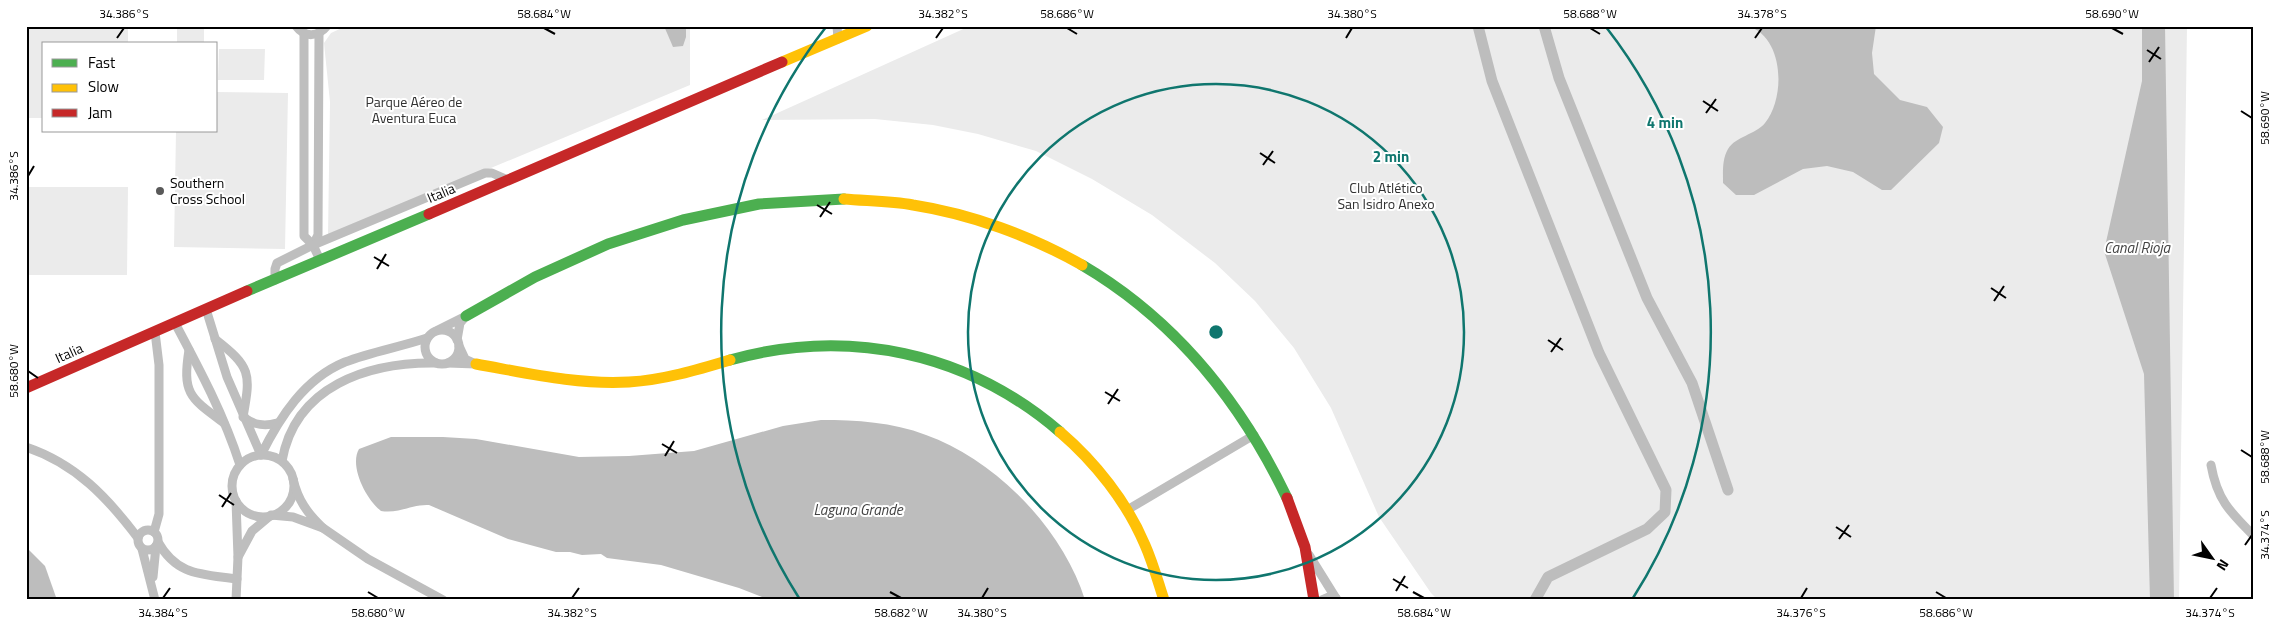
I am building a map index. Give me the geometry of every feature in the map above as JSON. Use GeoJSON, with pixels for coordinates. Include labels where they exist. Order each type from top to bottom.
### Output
{"type":"FeatureCollection","features":[{"type":"Feature","properties":{"kind":"street"},"geometry":{"type":"LineString","coordinates":[[296,26],[304,34],[304,236],[313,245],[320,260]]}},
{"type":"Feature","properties":{"kind":"street"},"geometry":{"type":"LineString","coordinates":[[838,26],[838,39]]}},
{"type":"Feature","properties":{"kind":"street","name":"Italia"},"geometry":{"type":"LineString","coordinates":[[26,388],[867,26]]}},
{"type":"Feature","properties":{"kind":"street"},"geometry":{"type":"LineString","coordinates":[[304,34],[325,29],[319,112],[318,235],[313,245]]}},
{"type":"Feature","properties":{"kind":"street"},"geometry":{"type":"LineString","coordinates":[[304,111],[319,112]]}},
{"type":"Feature","properties":{"kind":"street"},"geometry":{"type":"LineString","coordinates":[[275,280],[274,268],[277,263],[313,245],[485,173],[492,173],[508,180]]}},
{"type":"Feature","properties":{"kind":"street"},"geometry":{"type":"LineString","coordinates":[[261,455],[277,423],[294,400],[326,372],[344,363],[427,338],[520,284],[577,257],[623,239],[677,221],[767,203],[813,198],[882,200],[907,203],[950,212],[1014,231],[1081,264],[1116,287],[1144,309],[1195,356],[1228,397],[1254,435],[1281,488],[1305,548],[1336,599]]}},
{"type":"Feature","properties":{"kind":"street"},"geometry":{"type":"LineString","coordinates":[[206,309],[227,377],[261,455]]}},
{"type":"Feature","properties":{"kind":"street"},"geometry":{"type":"LineString","coordinates":[[448,363],[456,356],[460,323],[466,316]]}},
{"type":"Feature","properties":{"kind":"street"},"geometry":{"type":"LineString","coordinates":[[175,323],[208,386],[240,465]]}},
{"type":"Feature","properties":{"kind":"street"},"geometry":{"type":"LineString","coordinates":[[438,330],[447,330],[458,343],[465,359],[476,364]]}},
{"type":"Feature","properties":{"kind":"street"},"geometry":{"type":"LineString","coordinates":[[154,532],[159,514],[159,365],[155,332]]}},
{"type":"Feature","properties":{"kind":"street"},"geometry":{"type":"LineString","coordinates":[[427,338],[425,350],[430,360],[436,363]]}},
{"type":"Feature","properties":{"kind":"street"},"geometry":{"type":"LineString","coordinates":[[215,339],[238,358],[245,369],[248,384],[243,417]]}},
{"type":"Feature","properties":{"kind":"street"},"geometry":{"type":"LineString","coordinates":[[282,461],[285,444],[290,432],[315,400],[348,378],[381,367],[406,363],[476,364],[562,379],[628,382],[683,374],[756,354],[790,348],[831,345],[902,351],[954,365],[1002,390],[1035,410],[1082,452],[1105,478],[1127,510],[1148,554],[1164,600]]}},
{"type":"Feature","properties":{"kind":"street"},"geometry":{"type":"LineString","coordinates":[[189,350],[186,373],[191,395],[201,407],[225,424]]}},
{"type":"Feature","properties":{"kind":"street"},"geometry":{"type":"LineString","coordinates":[[243,417],[263,425],[277,423]]}},
{"type":"Feature","properties":{"kind":"street"},"geometry":{"type":"LineString","coordinates":[[1127,510],[1254,435]]}},
{"type":"Feature","properties":{"kind":"street"},"geometry":{"type":"LineString","coordinates":[[26,447],[59,461],[87,480],[116,508],[138,538],[155,600]]}},
{"type":"Feature","properties":{"kind":"street"},"geometry":{"type":"LineString","coordinates":[[236,600],[238,557],[236,501],[232,483],[240,465],[246,460],[261,455],[268,455],[282,461],[287,466],[293,479],[303,508],[322,528]]}},
{"type":"Feature","properties":{"kind":"street"},"geometry":{"type":"LineString","coordinates":[[2211,464],[2215,486],[2219,495],[2253,536]]}},
{"type":"Feature","properties":{"kind":"street"},"geometry":{"type":"LineString","coordinates":[[238,557],[252,531],[287,505],[292,497],[293,479]]}},
{"type":"Feature","properties":{"kind":"street"},"geometry":{"type":"LineString","coordinates":[[236,501],[251,514],[261,517],[294,517],[322,528],[384,568],[443,600]]}},
{"type":"Feature","properties":{"kind":"street"},"geometry":{"type":"LineString","coordinates":[[138,538],[145,531],[154,532],[158,537],[152,585]]}},
{"type":"Feature","properties":{"kind":"street"},"geometry":{"type":"LineString","coordinates":[[142,548],[151,550],[157,544]]}},
{"type":"Feature","properties":{"kind":"street"},"geometry":{"type":"LineString","coordinates":[[157,544],[166,557],[181,567],[201,574],[237,579]]}},
{"type":"Feature","properties":{"kind":"street"},"geometry":{"type":"LineString","coordinates":[[1305,548],[1314,600]]}},
{"type":"Feature","properties":{"kind":"street"},"geometry":{"type":"LineString","coordinates":[[1322,600],[1329,597],[1336,599]]}},
{"type":"Feature","properties":{"kind":"green space"},"geometry":{"type":"Polygon","coordinates":[[[26,26],[128,26],[128,42],[42,42],[42,118],[26,118],[26,26]]]}},
{"type":"Feature","properties":{"kind":"green space"},"geometry":{"type":"Polygon","coordinates":[[[177,26],[204,26],[204,42],[177,42],[177,26]]]}},
{"type":"Feature","properties":{"kind":"green space","name":"Parque Aéreo de Aventura Euca"},"geometry":{"type":"Polygon","coordinates":[[[346,26],[690,26],[690,85],[328,236],[330,102],[324,43],[331,33],[346,26]]]}},
{"type":"Feature","properties":{"kind":"green space","name":"Club Atlético San Isidro Anexo"},"geometry":{"type":"Polygon","coordinates":[[[970,26],[2187,26],[2179,600],[1438,600],[1431,593],[1379,517],[1331,408],[1294,348],[1255,301],[1215,263],[1152,215],[1092,179],[1036,151],[978,134],[933,125],[875,119],[762,120],[970,26]]]}},
{"type":"Feature","properties":{"kind":"green space"},"geometry":{"type":"Polygon","coordinates":[[[219,49],[265,49],[264,80],[218,80],[219,49]]]}},
{"type":"Feature","properties":{"kind":"green space"},"geometry":{"type":"Polygon","coordinates":[[[218,92],[288,93],[285,249],[174,247],[176,132],[218,132],[218,92]]]}},
{"type":"Feature","properties":{"kind":"green space"},"geometry":{"type":"Polygon","coordinates":[[[26,187],[128,187],[127,275],[26,275],[26,187]]]}},
{"type":"Feature","properties":{"kind":"water"},"geometry":{"type":"Polygon","coordinates":[[[664,26],[686,26],[686,37],[683,46],[673,47],[664,26]]]}},
{"type":"Feature","properties":{"kind":"water"},"geometry":{"type":"Polygon","coordinates":[[[1748,26],[1876,26],[1872,53],[1874,74],[1900,100],[1927,107],[1943,127],[1939,143],[1891,190],[1882,190],[1853,172],[1827,166],[1803,169],[1754,195],[1736,195],[1723,183],[1723,166],[1726,153],[1736,141],[1765,123],[1772,112],[1778,84],[1778,69],[1775,55],[1769,42],[1760,32],[1748,26]]]}},
{"type":"Feature","properties":{"kind":"water","name":"Canal Rioja"},"geometry":{"type":"Polygon","coordinates":[[[2142,26],[2165,26],[2174,600],[2150,600],[2144,374],[2104,251],[2142,81],[2142,26]]]}},
{"type":"Feature","properties":{"kind":"water","name":"Laguna Grande"},"geometry":{"type":"Polygon","coordinates":[[[821,420],[861,421],[900,427],[952,446],[977,461],[1024,500],[1043,523],[1061,548],[1075,574],[1085,600],[770,600],[739,588],[661,565],[607,558],[601,554],[582,555],[570,552],[556,552],[508,539],[429,505],[388,512],[381,511],[375,506],[365,491],[356,464],[356,456],[359,449],[391,437],[476,439],[579,457],[629,456],[694,451],[783,426],[821,420]]]}},
{"type":"Feature","properties":{"kind":"water"},"geometry":{"type":"Polygon","coordinates":[[[26,547],[45,566],[57,600],[26,600],[26,547]]]}},
{"type":"Feature","properties":{"kind":"waterway"},"geometry":{"type":"LineString","coordinates":[[1478,26],[1492,81],[1599,353],[1666,490],[1665,512],[1647,529],[1548,577],[1535,600]]}},
{"type":"Feature","properties":{"kind":"waterway"},"geometry":{"type":"LineString","coordinates":[[1544,26],[1559,78],[1647,298],[1692,383],[1728,490]]}},
{"type":"Feature","properties":{"kind":"traffic: fast"},"geometry":{"type":"LineString","coordinates":[[466,316],[535,277],[608,244],[683,220],[759,204],[844,199]]}},
{"type":"Feature","properties":{"kind":"traffic: fast"},"geometry":{"type":"LineString","coordinates":[[247,291],[429,214]]}},
{"type":"Feature","properties":{"kind":"traffic: fast"},"geometry":{"type":"LineString","coordinates":[[1082,265],[1146,311],[1175,337],[1202,366],[1226,396],[1248,429],[1269,463],[1287,498]]}},
{"type":"Feature","properties":{"kind":"traffic: fast"},"geometry":{"type":"LineString","coordinates":[[730,360],[774,350],[818,346],[862,347],[904,354],[946,365],[986,382],[1024,405],[1060,432]]}},
{"type":"Feature","properties":{"kind":"traffic: slow"},"geometry":{"type":"LineString","coordinates":[[782,62],[867,26]]}},
{"type":"Feature","properties":{"kind":"traffic: slow"},"geometry":{"type":"LineString","coordinates":[[844,199],[905,204],[979,220],[1042,245],[1082,265]]}},
{"type":"Feature","properties":{"kind":"traffic: slow"},"geometry":{"type":"LineString","coordinates":[[476,364],[571,380],[629,382],[667,377],[730,360]]}},
{"type":"Feature","properties":{"kind":"traffic: slow"},"geometry":{"type":"LineString","coordinates":[[1060,432],[1098,470],[1129,513],[1148,552],[1164,600]]}},
{"type":"Feature","properties":{"kind":"traffic: jam"},"geometry":{"type":"LineString","coordinates":[[429,214],[782,62]]}},
{"type":"Feature","properties":{"kind":"traffic: jam"},"geometry":{"type":"LineString","coordinates":[[26,388],[247,291]]}},
{"type":"Feature","properties":{"kind":"traffic: jam"},"geometry":{"type":"LineString","coordinates":[[1287,498],[1305,547],[1314,600]]}},
{"type":"Feature","properties":{"kind":"place","name":"Southern Cross School"},"geometry":{"type":"Point","coordinates":[160,191]}}]}
